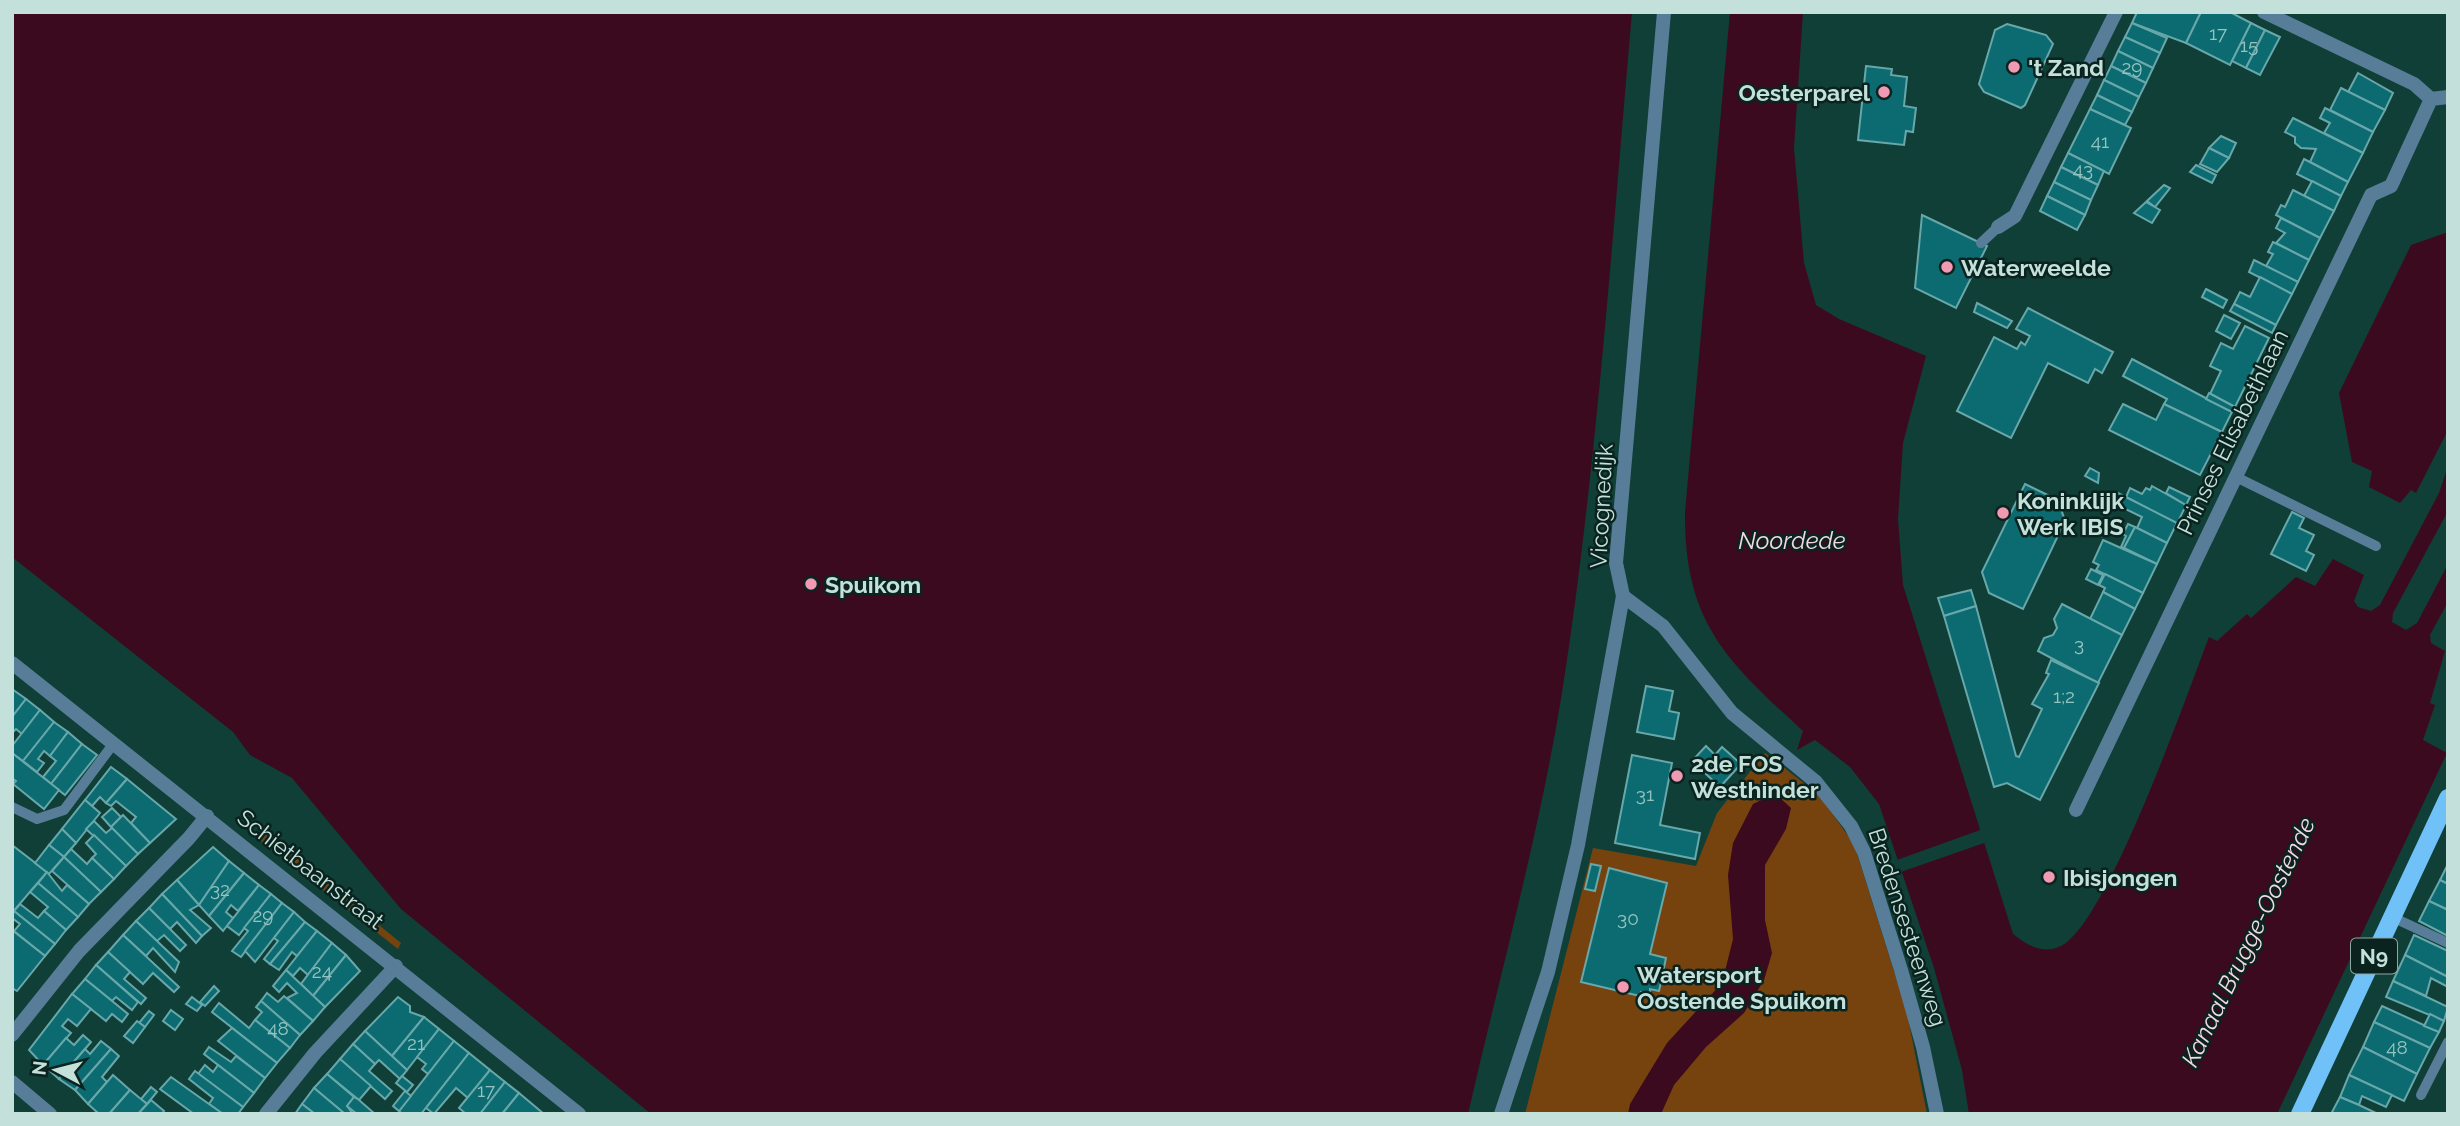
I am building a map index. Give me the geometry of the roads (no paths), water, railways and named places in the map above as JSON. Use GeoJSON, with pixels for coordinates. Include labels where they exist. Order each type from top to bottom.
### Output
{"type":"FeatureCollection","features":[{"type":"Feature","properties":{"kind":"main road","name":"N9"},"geometry":{"type":"LineString","coordinates":[[2300,1114],[2448,798]]}},
{"type":"Feature","properties":{"kind":"street","name":"Vicognedijk"},"geometry":{"type":"LineString","coordinates":[[1501,1114],[1548,972],[1575,858],[1623,596],[1616,564],[1664,12]]}},
{"type":"Feature","properties":{"kind":"street"},"geometry":{"type":"LineString","coordinates":[[1998,227],[2015,216],[2116,12]]}},
{"type":"Feature","properties":{"kind":"street"},"geometry":{"type":"LineString","coordinates":[[2263,12],[2414,83],[2431,99],[2448,97]]}},
{"type":"Feature","properties":{"kind":"street","name":"Prinses Elisabethlaan"},"geometry":{"type":"LineString","coordinates":[[2076,810],[2371,195],[2391,186],[2431,99]]}},
{"type":"Feature","properties":{"kind":"street","name":"Bredensesteenweg"},"geometry":{"type":"LineString","coordinates":[[1623,596],[1663,626],[1731,713],[1816,782],[1851,826],[1864,852],[1901,970],[1923,1047],[1937,1114]]}},
{"type":"Feature","properties":{"kind":"street","name":"Schietbaanstraat"},"geometry":{"type":"LineString","coordinates":[[12,663],[579,1114]]}},
{"type":"Feature","properties":{"kind":"street"},"geometry":{"type":"LineString","coordinates":[[12,1035],[79,951],[189,838],[206,816]]}},
{"type":"Feature","properties":{"kind":"street"},"geometry":{"type":"LineString","coordinates":[[266,1114],[315,1053],[396,966]]}},
{"type":"Feature","properties":{"kind":"street"},"geometry":{"type":"LineString","coordinates":[[12,1082],[50,1114]]}},
{"type":"Feature","properties":{"kind":"lane"},"geometry":{"type":"LineString","coordinates":[[1981,243],[1998,227]]}},
{"type":"Feature","properties":{"kind":"lane"},"geometry":{"type":"LineString","coordinates":[[2236,477],[2376,546]]}},
{"type":"Feature","properties":{"kind":"lane"},"geometry":{"type":"LineString","coordinates":[[12,807],[37,819],[64,810],[114,743]]}},
{"type":"Feature","properties":{"kind":"lane"},"geometry":{"type":"LineString","coordinates":[[2392,917],[2448,943]]}},
{"type":"Feature","properties":{"kind":"lane"},"geometry":{"type":"LineString","coordinates":[[2421,1095],[2448,1042]]}},
{"type":"Feature","properties":{"kind":"water","name":"Spuikom"},"geometry":{"type":"Polygon","coordinates":[[[12,12],[1632,12],[1594,439],[1562,693],[1531,852],[1468,1114],[651,1114],[401,909],[292,778],[250,755],[233,732],[12,557],[12,12]]]}},
{"type":"Feature","properties":{"kind":"water"},"geometry":{"type":"Polygon","coordinates":[[[1730,12],[1803,12],[1794,148],[1804,263],[1816,305],[1839,319],[1926,356],[1903,443],[1898,519],[1903,585],[2013,934],[2024,942],[2035,948],[2054,949],[2080,929],[2122,854],[2144,805],[2209,637],[2217,641],[2247,614],[2251,618],[2296,577],[2315,586],[2333,559],[2364,575],[2354,601],[2358,607],[2371,611],[2380,605],[2439,493],[2448,466],[2448,511],[2393,613],[2392,622],[2406,630],[2417,623],[2448,564],[2448,602],[2430,635],[2431,643],[2445,651],[2430,703],[2435,705],[2423,740],[2447,753],[2277,1114],[1969,1114],[1962,1070],[1934,968],[1879,804],[1850,767],[1815,740],[1797,750],[1803,731],[1752,683],[1732,660],[1715,637],[1702,612],[1692,583],[1685,512],[1730,12]]]}},
{"type":"Feature","properties":{"kind":"water"},"geometry":{"type":"Polygon","coordinates":[[[2448,232],[2448,430],[2416,493],[2411,490],[2400,503],[2369,487],[2372,471],[2352,462],[2339,393],[2411,245],[2448,232]]]}},
{"type":"Feature","properties":{"kind":"water"},"geometry":{"type":"Polygon","coordinates":[[[1770,796],[1778,796],[1791,808],[1786,829],[1765,865],[1765,920],[1772,953],[1764,980],[1744,1013],[1706,1047],[1674,1085],[1661,1114],[1628,1114],[1630,1104],[1667,1043],[1722,983],[1733,939],[1728,875],[1733,843],[1753,804],[1770,796]]]}},
{"type":"Feature","properties":{"kind":"place","name":"'t Zand"},"geometry":{"type":"Point","coordinates":[2014,67]}},
{"type":"Feature","properties":{"kind":"place","name":"Oesterparel"},"geometry":{"type":"Point","coordinates":[1884,92]}},
{"type":"Feature","properties":{"kind":"place","name":"Waterweelde"},"geometry":{"type":"Point","coordinates":[1947,267]}},
{"type":"Feature","properties":{"kind":"place","name":"Koninklijk Werk IBIS"},"geometry":{"type":"Point","coordinates":[2003,513]}},
{"type":"Feature","properties":{"kind":"place","name":"Spuikom"},"geometry":{"type":"Point","coordinates":[811,584]}},
{"type":"Feature","properties":{"kind":"place","name":"2de FOS Westhinder"},"geometry":{"type":"Point","coordinates":[1677,776]}},
{"type":"Feature","properties":{"kind":"place","name":"Ibisjongen"},"geometry":{"type":"Point","coordinates":[2049,877]}},
{"type":"Feature","properties":{"kind":"place","name":"Watersport Oostende Spuikom"},"geometry":{"type":"Point","coordinates":[1623,987]}},
{"type":"Feature","properties":{"kind":"water label","name":"Noordede"},"geometry":{"type":"Point","coordinates":[1792,540]}},
{"type":"Feature","properties":{"kind":"water label","name":"Kanaal Brugge-Oostende"},"geometry":{"type":"Point","coordinates":[2248,942]}}]}
